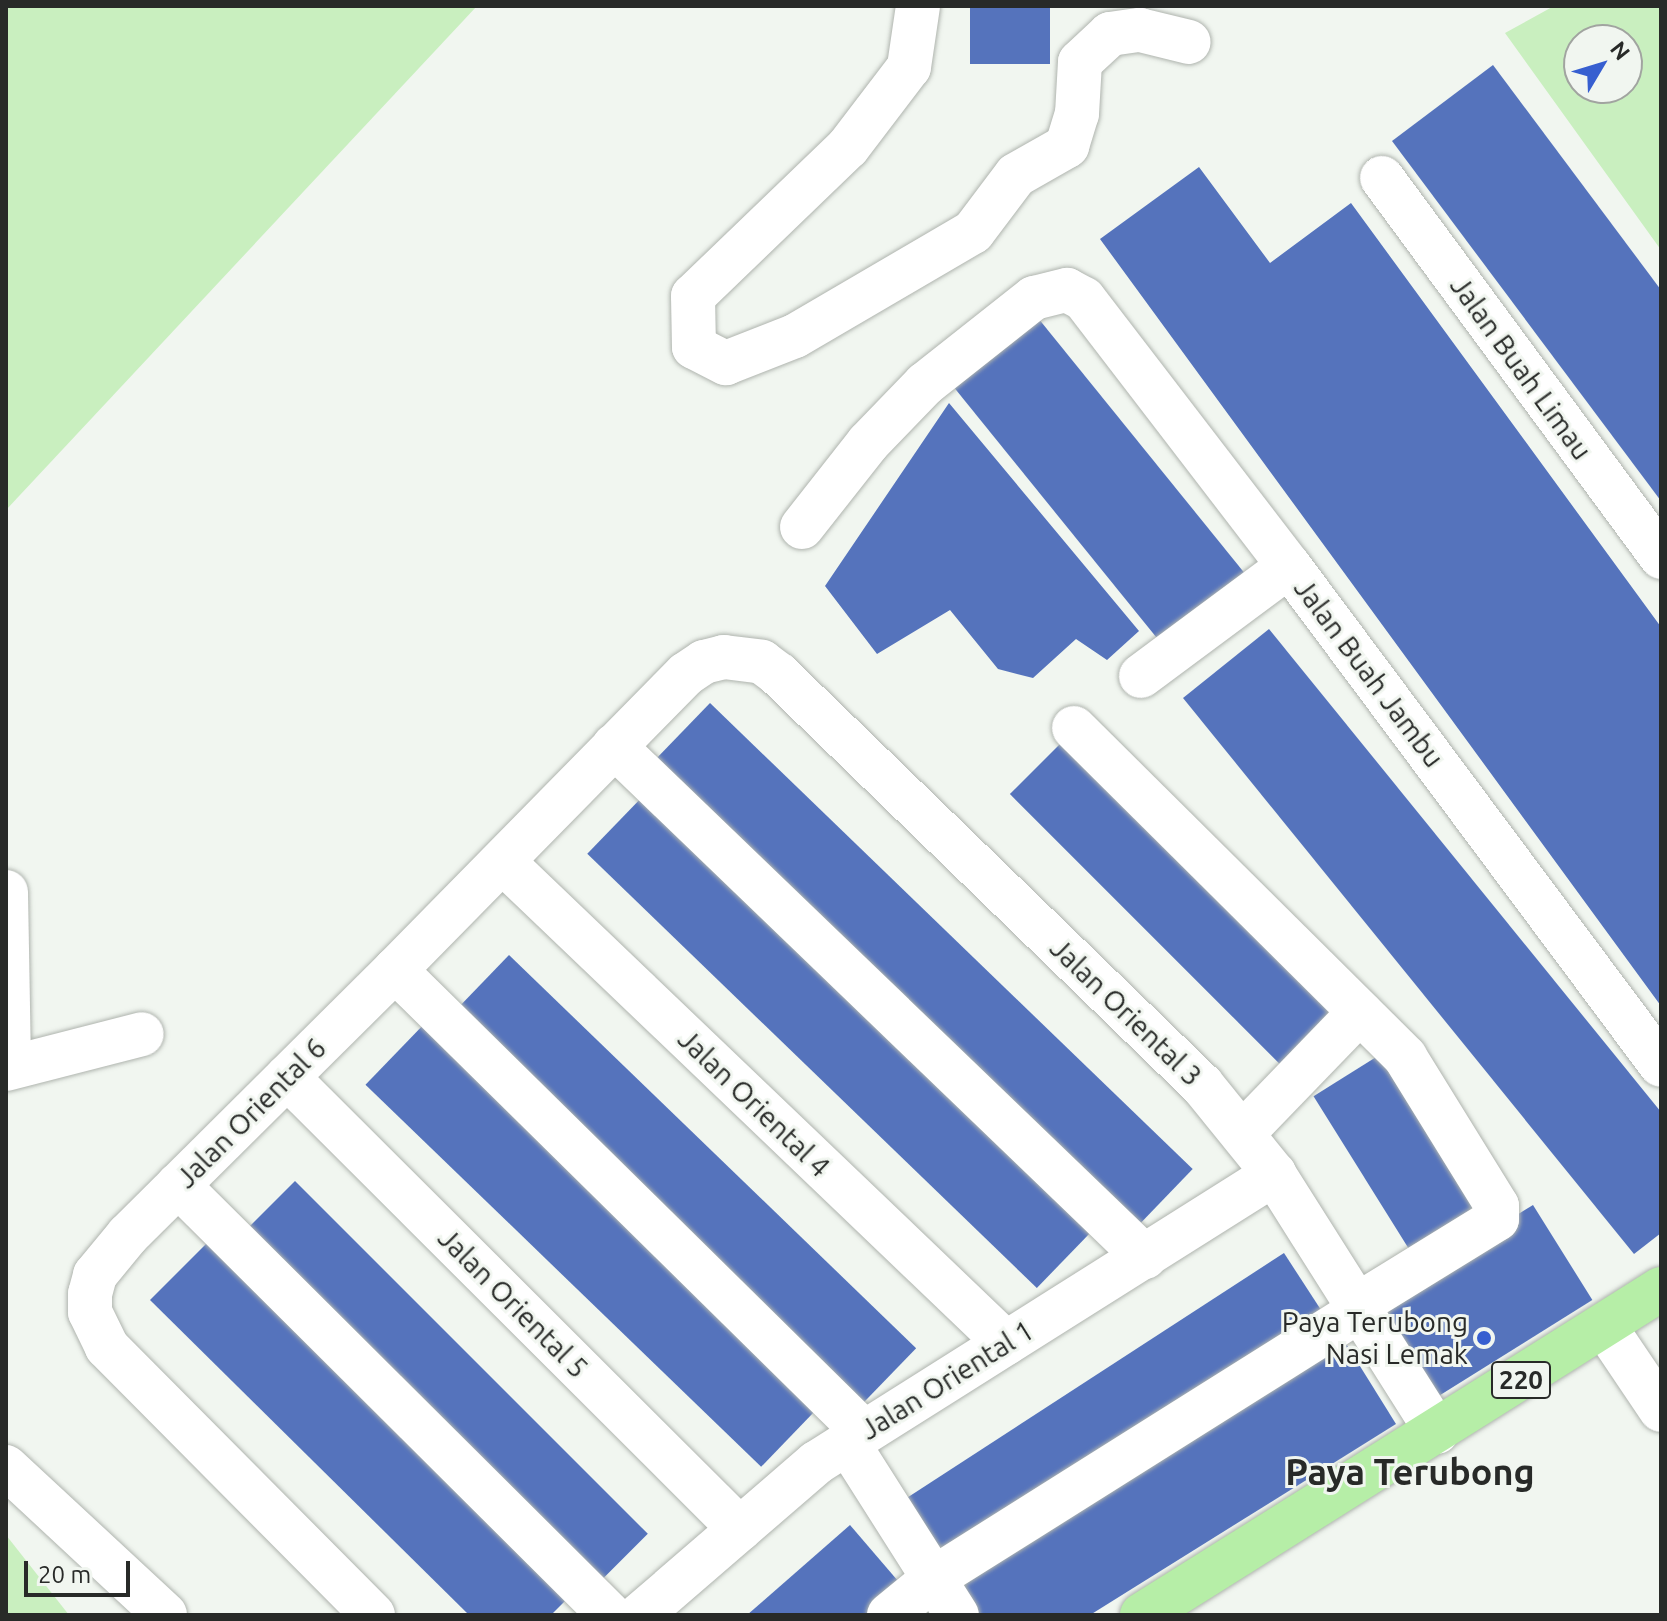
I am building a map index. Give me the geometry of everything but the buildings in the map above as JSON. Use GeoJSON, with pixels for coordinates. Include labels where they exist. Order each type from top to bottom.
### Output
{"type":"FeatureCollection","features":[{"type":"Feature","properties":{"kind":"main road","name":"220"},"geometry":{"type":"LineString","coordinates":[[1167,1608],[1661,1289]]}},
{"type":"Feature","properties":{"kind":"street"},"geometry":{"type":"LineString","coordinates":[[918,6],[909,67],[848,147],[693,296],[694,347],[726,363],[795,336],[973,232],[1016,175],[1067,146],[1077,114],[1080,62],[1110,34],[1140,30],[1189,42]]}},
{"type":"Feature","properties":{"kind":"street","name":"Jalan Buah Limau"},"geometry":{"type":"LineString","coordinates":[[1382,178],[1661,557]]}},
{"type":"Feature","properties":{"kind":"street","name":"Jalan Buah Jambu"},"geometry":{"type":"LineString","coordinates":[[802,527],[868,443],[925,384],[1034,298],[1067,290],[1084,299],[1098,312],[1661,1065]]}},
{"type":"Feature","properties":{"kind":"street"},"geometry":{"type":"LineString","coordinates":[[1141,676],[1289,566]]}},
{"type":"Feature","properties":{"kind":"street","name":"Jalan Oriental 6"},"geometry":{"type":"LineString","coordinates":[[373,1615],[107,1347],[96,1331],[90,1294],[95,1275],[106,1259],[178,1185],[503,862],[686,674],[704,662],[743,657]]}},
{"type":"Feature","properties":{"kind":"street","name":"Jalan Oriental 3"},"geometry":{"type":"LineString","coordinates":[[743,657],[762,662],[778,674],[1202,1085],[1274,1174],[1437,1432]]}},
{"type":"Feature","properties":{"kind":"street"},"geometry":{"type":"LineString","coordinates":[[889,1615],[934,1578],[1497,1219],[1499,1212],[1405,1057],[1074,728]]}},
{"type":"Feature","properties":{"kind":"street"},"geometry":{"type":"LineString","coordinates":[[614,746],[1145,1257]]}},
{"type":"Feature","properties":{"kind":"street","name":"Jalan Oriental 4"},"geometry":{"type":"LineString","coordinates":[[503,862],[1006,1343]]}},
{"type":"Feature","properties":{"kind":"street"},"geometry":{"type":"LineString","coordinates":[[6,892],[7,1068],[142,1034]]}},
{"type":"Feature","properties":{"kind":"street"},"geometry":{"type":"LineString","coordinates":[[395,970],[855,1436],[957,1615]]}},
{"type":"Feature","properties":{"kind":"street"},"geometry":{"type":"LineString","coordinates":[[1243,1133],[1360,1012]]}},
{"type":"Feature","properties":{"kind":"street","name":"Jalan Oriental 5"},"geometry":{"type":"LineString","coordinates":[[287,1077],[740,1529]]}},
{"type":"Feature","properties":{"kind":"street","name":"Jalan Oriental 1"},"geometry":{"type":"LineString","coordinates":[[640,1615],[816,1463],[1274,1174]]}},
{"type":"Feature","properties":{"kind":"street"},"geometry":{"type":"LineString","coordinates":[[178,1185],[610,1615]]}},
{"type":"Feature","properties":{"kind":"street"},"geometry":{"type":"LineString","coordinates":[[1605,1327],[1661,1410]]}},
{"type":"Feature","properties":{"kind":"street"},"geometry":{"type":"LineString","coordinates":[[6,1467],[165,1615]]}},
{"type":"Feature","properties":{"kind":"green space"},"geometry":{"type":"Polygon","coordinates":[[[6,6],[477,6],[6,510],[6,6]]]}},
{"type":"Feature","properties":{"kind":"green space"},"geometry":{"type":"Polygon","coordinates":[[[1554,6],[1661,6],[1661,250],[1505,33],[1554,6]]]}},
{"type":"Feature","properties":{"kind":"green space"},"geometry":{"type":"Polygon","coordinates":[[[6,1535],[69,1615],[6,1615],[6,1535]]]}},
{"type":"Feature","properties":{"kind":"place","name":"Paya Terubong Nasi Lemak"},"geometry":{"type":"Point","coordinates":[1484,1338]}},
{"type":"Feature","properties":{"kind":"district","name":"Paya Terubong"},"geometry":{"type":"Point","coordinates":[1410,1472]}}]}
